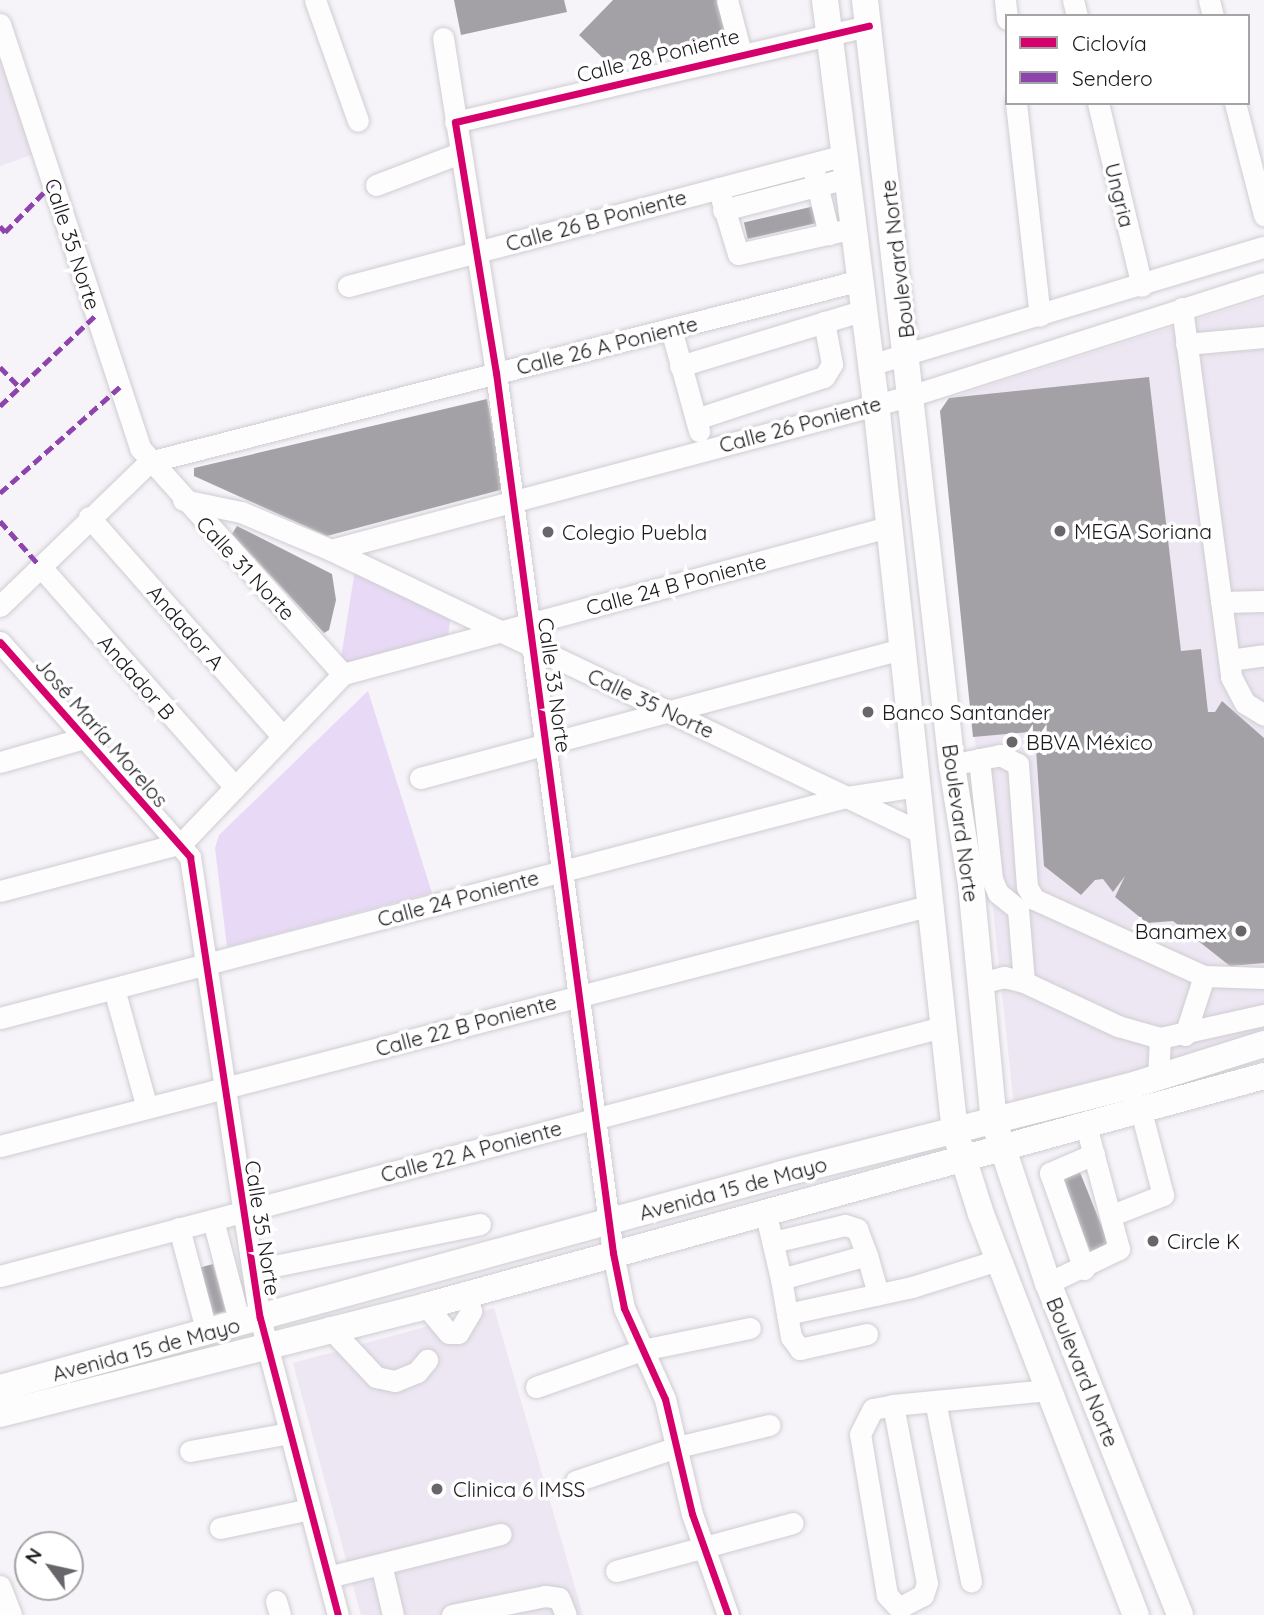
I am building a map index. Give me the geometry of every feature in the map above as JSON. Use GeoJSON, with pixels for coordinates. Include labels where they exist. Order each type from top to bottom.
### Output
{"type":"FeatureCollection","features":[{"type":"Feature","properties":{"kind":"main road","name":"Boulevard Norte"},"geometry":{"type":"LineString","coordinates":[[825,0],[846,166],[842,231],[861,280],[955,1132],[961,1161],[1135,1615]]}},
{"type":"Feature","properties":{"kind":"main road","name":"Boulevard Norte"},"geometry":{"type":"LineString","coordinates":[[867,13],[994,1122],[1000,1150],[1048,1283],[1180,1615]]}},
{"type":"Feature","properties":{"kind":"main road","name":"Avenida 15 de Mayo"},"geometry":{"type":"LineString","coordinates":[[0,1414],[252,1321],[611,1221],[1158,1078],[1264,1044]]}},
{"type":"Feature","properties":{"kind":"main road","name":"Avenida 15 de Mayo"},"geometry":{"type":"LineString","coordinates":[[0,1388],[205,1327],[252,1321],[329,1327],[426,1306],[1264,1076]]}},
{"type":"Feature","properties":{"kind":"street"},"geometry":{"type":"LineString","coordinates":[[314,0],[358,121]]}},
{"type":"Feature","properties":{"kind":"street"},"geometry":{"type":"LineString","coordinates":[[727,0],[741,53]]}},
{"type":"Feature","properties":{"kind":"street","name":"Calle 28 Poniente"},"geometry":{"type":"LineString","coordinates":[[456,122],[829,32],[867,13]]}},
{"type":"Feature","properties":{"kind":"street","name":"Calle 35 Norte"},"geometry":{"type":"LineString","coordinates":[[2,33],[133,431],[149,462]]}},
{"type":"Feature","properties":{"kind":"street","name":"Calle 33 Norte"},"geometry":{"type":"LineString","coordinates":[[443,38],[496,373],[598,1118],[613,1253],[624,1308],[665,1399],[703,1546],[728,1615]]}},
{"type":"Feature","properties":{"kind":"street"},"geometry":{"type":"LineString","coordinates":[[1016,105],[1040,316]]}},
{"type":"Feature","properties":{"kind":"street","name":"Ungria"},"geometry":{"type":"LineString","coordinates":[[1098,105],[1142,286]]}},
{"type":"Feature","properties":{"kind":"street"},"geometry":{"type":"LineString","coordinates":[[1236,105],[1264,215]]}},
{"type":"Feature","properties":{"kind":"street"},"geometry":{"type":"LineString","coordinates":[[376,185],[460,153]]}},
{"type":"Feature","properties":{"kind":"street"},"geometry":{"type":"LineString","coordinates":[[718,188],[738,254],[842,231],[817,186],[811,163]]}},
{"type":"Feature","properties":{"kind":"street","name":"Calle 26 B Poniente"},"geometry":{"type":"LineString","coordinates":[[348,286],[811,163],[846,166]]}},
{"type":"Feature","properties":{"kind":"street"},"geometry":{"type":"LineString","coordinates":[[723,210],[817,186],[846,166]]}},
{"type":"Feature","properties":{"kind":"street","name":"Calle 26 Poniente"},"geometry":{"type":"LineString","coordinates":[[870,365],[1142,286],[1264,247]]}},
{"type":"Feature","properties":{"kind":"street"},"geometry":{"type":"LineString","coordinates":[[1191,269],[1192,305],[1186,344],[1230,660],[1235,689],[1264,715]]}},
{"type":"Feature","properties":{"kind":"street","name":"Calle 26 A Poniente"},"geometry":{"type":"LineString","coordinates":[[149,462],[861,280]]}},
{"type":"Feature","properties":{"kind":"street","name":"Calle 26 Poniente"},"geometry":{"type":"LineString","coordinates":[[331,550],[912,395],[1264,282]]}},
{"type":"Feature","properties":{"kind":"street"},"geometry":{"type":"LineString","coordinates":[[680,366],[864,310]]}},
{"type":"Feature","properties":{"kind":"street"},"geometry":{"type":"LineString","coordinates":[[696,419],[807,384],[830,372],[824,322]]}},
{"type":"Feature","properties":{"kind":"street"},"geometry":{"type":"LineString","coordinates":[[671,329],[704,449]]}},
{"type":"Feature","properties":{"kind":"street"},"geometry":{"type":"LineString","coordinates":[[1186,344],[1264,338]]}},
{"type":"Feature","properties":{"kind":"street"},"geometry":{"type":"LineString","coordinates":[[807,384],[817,419]]}},
{"type":"Feature","properties":{"kind":"street"},"geometry":{"type":"LineString","coordinates":[[0,606],[89,517],[149,462]]}},
{"type":"Feature","properties":{"kind":"street","name":"Calle 31 Norte"},"geometry":{"type":"LineString","coordinates":[[149,462],[343,674]]}},
{"type":"Feature","properties":{"kind":"street","name":"Calle 35 Norte"},"geometry":{"type":"LineString","coordinates":[[183,500],[241,512],[331,550],[533,650],[670,711],[924,834]]}},
{"type":"Feature","properties":{"kind":"street","name":"Andador A"},"geometry":{"type":"LineString","coordinates":[[89,517],[283,737]]}},
{"type":"Feature","properties":{"kind":"street","name":"Calle 24 B Poniente"},"geometry":{"type":"LineString","coordinates":[[343,674],[888,527]]}},
{"type":"Feature","properties":{"kind":"street","name":"Andador B"},"geometry":{"type":"LineString","coordinates":[[40,566],[234,787]]}},
{"type":"Feature","properties":{"kind":"street"},"geometry":{"type":"LineString","coordinates":[[1221,602],[1264,601]]}},
{"type":"Feature","properties":{"kind":"street","name":"José María Morelos"},"geometry":{"type":"LineString","coordinates":[[0,642],[181,843]]}},
{"type":"Feature","properties":{"kind":"street"},"geometry":{"type":"LineString","coordinates":[[420,778],[902,649]]}},
{"type":"Feature","properties":{"kind":"street"},"geometry":{"type":"LineString","coordinates":[[1230,660],[1264,655]]}},
{"type":"Feature","properties":{"kind":"street"},"geometry":{"type":"LineString","coordinates":[[0,891],[181,843],[343,674]]}},
{"type":"Feature","properties":{"kind":"street"},"geometry":{"type":"LineString","coordinates":[[0,762],[85,738]]}},
{"type":"Feature","properties":{"kind":"street"},"geometry":{"type":"LineString","coordinates":[[952,766],[979,759],[1008,756],[1018,764],[1027,887],[1024,982]]}},
{"type":"Feature","properties":{"kind":"street"},"geometry":{"type":"LineString","coordinates":[[979,759],[992,879],[998,893],[1204,976],[1264,978]]}},
{"type":"Feature","properties":{"kind":"street","name":"Calle 24 Poniente"},"geometry":{"type":"LineString","coordinates":[[0,1018],[846,797],[918,786]]}},
{"type":"Feature","properties":{"kind":"street","name":"Calle 35 Norte"},"geometry":{"type":"LineString","coordinates":[[181,843],[193,868],[208,964],[246,1247],[252,1321],[290,1433],[338,1615]]}},
{"type":"Feature","properties":{"kind":"street","name":"Calle 22 B Poniente"},"geometry":{"type":"LineString","coordinates":[[0,1146],[932,905]]}},
{"type":"Feature","properties":{"kind":"street"},"geometry":{"type":"LineString","coordinates":[[1185,1035],[1204,976]]}},
{"type":"Feature","properties":{"kind":"street"},"geometry":{"type":"LineString","coordinates":[[980,983],[1004,977],[1024,982],[1160,1038],[1185,1035],[1264,1015]]}},
{"type":"Feature","properties":{"kind":"street"},"geometry":{"type":"LineString","coordinates":[[114,989],[147,1108]]}},
{"type":"Feature","properties":{"kind":"street","name":"Calle 22 A Poniente"},"geometry":{"type":"LineString","coordinates":[[0,1276],[942,1027]]}},
{"type":"Feature","properties":{"kind":"street"},"geometry":{"type":"LineString","coordinates":[[1158,1078],[1160,1038]]}},
{"type":"Feature","properties":{"kind":"street"},"geometry":{"type":"LineString","coordinates":[[1112,1215],[1163,1195],[1141,1111]]}},
{"type":"Feature","properties":{"kind":"street"},"geometry":{"type":"LineString","coordinates":[[1048,1283],[1084,1269],[1119,1249],[1086,1126]]}},
{"type":"Feature","properties":{"kind":"street"},"geometry":{"type":"LineString","coordinates":[[1084,1269],[1050,1172],[1094,1154]]}},
{"type":"Feature","properties":{"kind":"street"},"geometry":{"type":"LineString","coordinates":[[766,1214],[782,1279],[791,1338],[800,1349],[867,1334]]}},
{"type":"Feature","properties":{"kind":"street"},"geometry":{"type":"LineString","coordinates":[[213,1220],[222,1253],[252,1321]]}},
{"type":"Feature","properties":{"kind":"street"},"geometry":{"type":"LineString","coordinates":[[279,1265],[396,1244],[480,1224]]}},
{"type":"Feature","properties":{"kind":"street"},"geometry":{"type":"LineString","coordinates":[[773,1242],[845,1225],[863,1236],[878,1294]]}},
{"type":"Feature","properties":{"kind":"street"},"geometry":{"type":"LineString","coordinates":[[179,1228],[205,1327]]}},
{"type":"Feature","properties":{"kind":"street"},"geometry":{"type":"LineString","coordinates":[[396,1244],[403,1280]]}},
{"type":"Feature","properties":{"kind":"street"},"geometry":{"type":"LineString","coordinates":[[188,1262],[246,1247]]}},
{"type":"Feature","properties":{"kind":"street"},"geometry":{"type":"LineString","coordinates":[[782,1279],[867,1255]]}},
{"type":"Feature","properties":{"kind":"street"},"geometry":{"type":"LineString","coordinates":[[787,1314],[878,1294],[998,1260]]}},
{"type":"Feature","properties":{"kind":"street"},"geometry":{"type":"LineString","coordinates":[[426,1306],[449,1333],[458,1333],[471,1311]]}},
{"type":"Feature","properties":{"kind":"street"},"geometry":{"type":"LineString","coordinates":[[329,1327],[376,1377],[395,1381],[417,1372],[427,1360]]}},
{"type":"Feature","properties":{"kind":"street"},"geometry":{"type":"LineString","coordinates":[[536,1387],[642,1350],[750,1328]]}},
{"type":"Feature","properties":{"kind":"street"},"geometry":{"type":"LineString","coordinates":[[893,1405],[926,1583],[923,1595],[900,1608],[887,1595],[860,1434],[873,1409],[893,1405],[1048,1390]]}},
{"type":"Feature","properties":{"kind":"street"},"geometry":{"type":"LineString","coordinates":[[935,1401],[971,1581]]}},
{"type":"Feature","properties":{"kind":"street"},"geometry":{"type":"LineString","coordinates":[[576,1481],[677,1447],[769,1425]]}},
{"type":"Feature","properties":{"kind":"street"},"geometry":{"type":"LineString","coordinates":[[190,1451],[290,1433]]}},
{"type":"Feature","properties":{"kind":"street"},"geometry":{"type":"LineString","coordinates":[[220,1528],[310,1508]]}},
{"type":"Feature","properties":{"kind":"street"},"geometry":{"type":"LineString","coordinates":[[616,1571],[793,1523]]}},
{"type":"Feature","properties":{"kind":"street"},"geometry":{"type":"LineString","coordinates":[[328,1577],[501,1534]]}},
{"type":"Feature","properties":{"kind":"street"},"geometry":{"type":"LineString","coordinates":[[381,1564],[393,1615]]}},
{"type":"Feature","properties":{"kind":"street"},"geometry":{"type":"LineString","coordinates":[[0,1586],[11,1615]]}},
{"type":"Feature","properties":{"kind":"street"},"geometry":{"type":"LineString","coordinates":[[452,1615],[545,1596],[559,1598],[566,1615]]}},
{"type":"Feature","properties":{"kind":"shaded area"},"geometry":{"type":"Polygon","coordinates":[[[0,49],[34,154],[0,166],[0,49]]]}},
{"type":"Feature","properties":{"kind":"shaded area"},"geometry":{"type":"Polygon","coordinates":[[[1264,298],[1264,1031],[1014,1107],[940,411],[949,398],[1264,298]]]}},
{"type":"Feature","properties":{"kind":"shaded area"},"geometry":{"type":"Polygon","coordinates":[[[355,570],[450,620],[448,638],[353,665],[341,658],[355,570]]]}},
{"type":"Feature","properties":{"kind":"shaded area"},"geometry":{"type":"Polygon","coordinates":[[[368,691],[432,893],[227,947],[215,848],[219,835],[368,691]]]}},
{"type":"Feature","properties":{"kind":"shaded area","name":"Clinica 6 IMSS"},"geometry":{"type":"Polygon","coordinates":[[[494,1308],[583,1615],[361,1615],[293,1363],[494,1308]]]}},
{"type":"Feature","properties":{"kind":"building"},"geometry":{"type":"Polygon","coordinates":[[[454,0],[564,0],[567,12],[461,35],[454,0]]]}},
{"type":"Feature","properties":{"kind":"building"},"geometry":{"type":"Polygon","coordinates":[[[613,0],[722,0],[731,36],[609,64],[579,35],[613,0]]]}},
{"type":"Feature","properties":{"kind":"building"},"geometry":{"type":"Polygon","coordinates":[[[815,206],[819,223],[748,239],[744,222],[815,206]]]}},
{"type":"Feature","properties":{"kind":"building"},"geometry":{"type":"Polygon","coordinates":[[[1149,377],[1181,651],[1201,649],[1208,712],[1215,712],[1222,701],[1264,738],[1264,963],[1230,966],[1173,921],[1147,923],[1115,897],[1125,876],[1113,892],[1103,879],[1095,880],[1081,895],[1044,866],[1036,749],[1042,748],[1040,731],[973,737],[940,411],[949,398],[1149,377]]]}},
{"type":"Feature","properties":{"kind":"building"},"geometry":{"type":"Polygon","coordinates":[[[487,399],[504,489],[327,536],[194,476],[194,468],[487,399]]]}},
{"type":"Feature","properties":{"kind":"building"},"geometry":{"type":"Polygon","coordinates":[[[237,526],[332,574],[336,600],[329,630],[324,633],[232,534],[237,526]]]}},
{"type":"Feature","properties":{"kind":"building"},"geometry":{"type":"Polygon","coordinates":[[[1079,1170],[1113,1253],[1094,1261],[1060,1177],[1079,1170]]]}},
{"type":"Feature","properties":{"kind":"building"},"geometry":{"type":"Polygon","coordinates":[[[213,1264],[226,1311],[211,1315],[199,1268],[213,1264]]]}},
{"type":"Feature","properties":{"kind":"marked path"},"geometry":{"type":"LineString","coordinates":[[0,226],[5,232],[53,183]]}},
{"type":"Feature","properties":{"kind":"marked path"},"geometry":{"type":"LineString","coordinates":[[0,406],[97,314]]}},
{"type":"Feature","properties":{"kind":"marked path"},"geometry":{"type":"LineString","coordinates":[[0,367],[20,388]]}},
{"type":"Feature","properties":{"kind":"marked path"},"geometry":{"type":"LineString","coordinates":[[0,493],[120,387]]}},
{"type":"Feature","properties":{"kind":"marked path"},"geometry":{"type":"LineString","coordinates":[[0,521],[40,566]]}},
{"type":"Feature","properties":{"kind":"cycle path"},"geometry":{"type":"LineString","coordinates":[[728,1615],[692,1514],[665,1399],[624,1308],[613,1253],[496,373],[455,122],[869,26]]}},
{"type":"Feature","properties":{"kind":"cycle path"},"geometry":{"type":"LineString","coordinates":[[0,642],[190,857],[260,1318],[338,1615]]}},
{"type":"Feature","properties":{"kind":"place","name":"MEGA Soriana"},"geometry":{"type":"Point","coordinates":[1060,531]}},
{"type":"Feature","properties":{"kind":"place","name":"Colegio Puebla"},"geometry":{"type":"Point","coordinates":[548,532]}},
{"type":"Feature","properties":{"kind":"place","name":"Banco Santander"},"geometry":{"type":"Point","coordinates":[868,712]}},
{"type":"Feature","properties":{"kind":"place","name":"BBVA México"},"geometry":{"type":"Point","coordinates":[1012,742]}},
{"type":"Feature","properties":{"kind":"place","name":"Banamex"},"geometry":{"type":"Point","coordinates":[1241,931]}},
{"type":"Feature","properties":{"kind":"place","name":"Circle K"},"geometry":{"type":"Point","coordinates":[1153,1241]}},
{"type":"Feature","properties":{"kind":"place","name":"Clinica 6 IMSS"},"geometry":{"type":"Point","coordinates":[437,1489]}}]}
